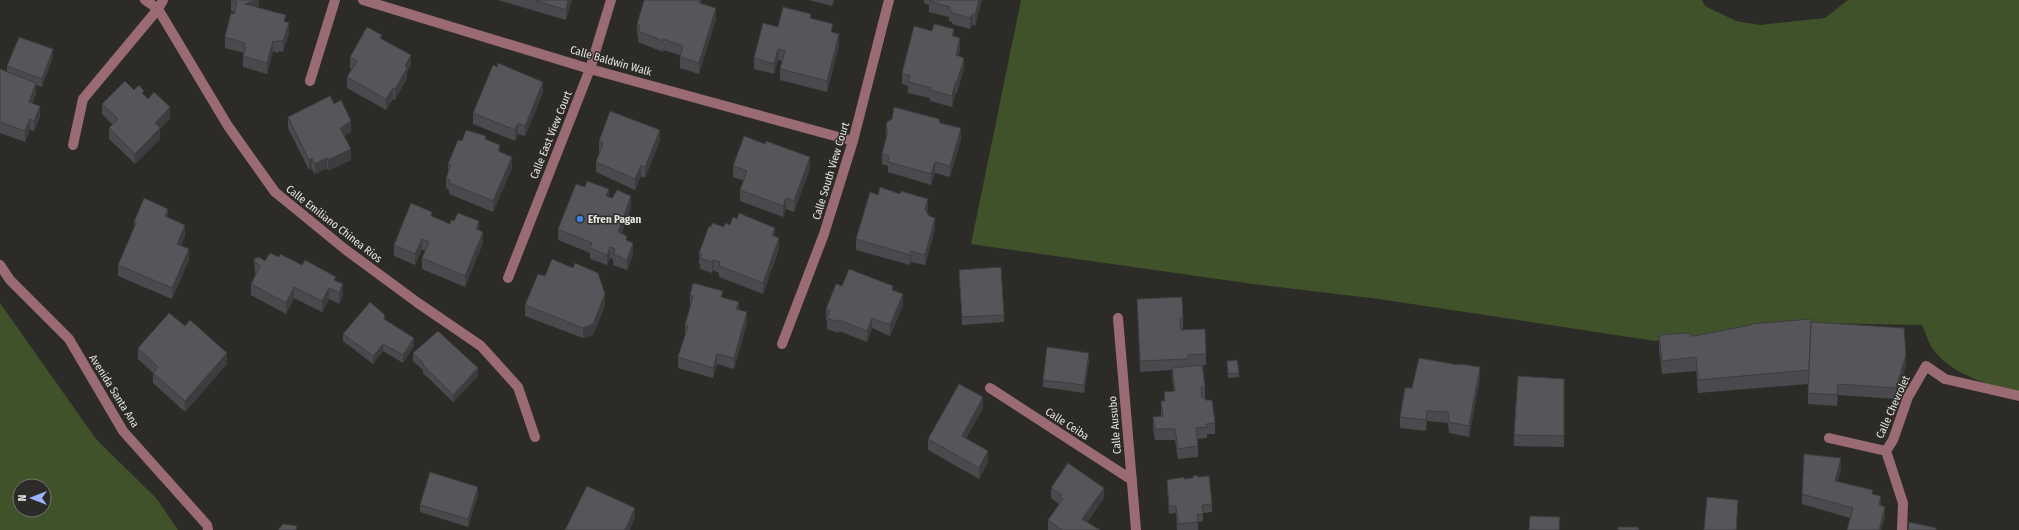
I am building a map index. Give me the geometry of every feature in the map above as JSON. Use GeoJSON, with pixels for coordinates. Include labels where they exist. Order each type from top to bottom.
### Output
{"type":"FeatureCollection","features":[{"type":"Feature","properties":{"kind":"street","name":"Calle Emiliano Chinea Ríos"},"geometry":{"type":"LineString","coordinates":[[145,0],[160,4],[228,126],[275,192],[346,250],[418,303],[481,346],[518,387],[535,437]]}},
{"type":"Feature","properties":{"kind":"street"},"geometry":{"type":"LineString","coordinates":[[310,80],[335,0]]}},
{"type":"Feature","properties":{"kind":"street","name":"Calle Baldwin Walk"},"geometry":{"type":"LineString","coordinates":[[363,0],[590,69],[853,141]]}},
{"type":"Feature","properties":{"kind":"street","name":"Calle East View Court"},"geometry":{"type":"LineString","coordinates":[[508,278],[590,69],[611,0]]}},
{"type":"Feature","properties":{"kind":"street","name":"Calle South View Court"},"geometry":{"type":"LineString","coordinates":[[782,344],[824,234],[853,141],[889,0]]}},
{"type":"Feature","properties":{"kind":"street"},"geometry":{"type":"LineString","coordinates":[[73,145],[83,99],[160,4]]}},
{"type":"Feature","properties":{"kind":"street","name":"Avenida Santa Ana"},"geometry":{"type":"LineString","coordinates":[[0,265],[10,280],[68,339],[123,431],[207,525],[208,530]]}},
{"type":"Feature","properties":{"kind":"street","name":"Calle Ausubo"},"geometry":{"type":"LineString","coordinates":[[1118,318],[1136,530]]}},
{"type":"Feature","properties":{"kind":"street","name":"Calle Chevrolet"},"geometry":{"type":"LineString","coordinates":[[1829,438],[1886,451],[1893,440],[1908,397],[1926,366],[1945,379],[2019,396]]}},
{"type":"Feature","properties":{"kind":"street","name":"Calle Ceiba"},"geometry":{"type":"LineString","coordinates":[[990,388],[1132,480]]}},
{"type":"Feature","properties":{"kind":"street"},"geometry":{"type":"LineString","coordinates":[[1886,451],[1903,504],[1902,530]]}},
{"type":"Feature","properties":{"kind":"green space"},"geometry":{"type":"Polygon","coordinates":[[[1021,0],[1702,0],[1705,6],[1736,21],[1760,25],[1825,18],[1848,0],[2019,0],[2019,392],[1971,378],[1949,365],[1932,348],[1922,325],[1814,323],[1655,341],[1379,299],[1253,284],[971,244],[1021,0]]]}},
{"type":"Feature","properties":{"kind":"green space"},"geometry":{"type":"Polygon","coordinates":[[[0,303],[96,439],[157,499],[178,530],[0,530],[0,303]]]}},
{"type":"Feature","properties":{"kind":"building"},"geometry":{"type":"Polygon","coordinates":[[[231,0],[255,0],[245,4],[286,15],[284,21],[289,23],[283,41],[273,41],[267,63],[243,56],[246,47],[244,46],[245,43],[225,37],[231,13],[234,14],[237,2],[231,0]]]}},
{"type":"Feature","properties":{"kind":"building"},"geometry":{"type":"Polygon","coordinates":[[[534,0],[568,0],[566,10],[534,0]]]}},
{"type":"Feature","properties":{"kind":"building"},"geometry":{"type":"Polygon","coordinates":[[[644,0],[700,0],[699,3],[716,8],[699,63],[680,57],[683,46],[663,39],[663,41],[638,31],[640,25],[637,24],[644,0]]]}},
{"type":"Feature","properties":{"kind":"building"},"geometry":{"type":"Polygon","coordinates":[[[979,0],[975,15],[973,14],[970,18],[952,13],[952,11],[949,10],[950,7],[929,1],[979,0]]]}},
{"type":"Feature","properties":{"kind":"building"},"geometry":{"type":"Polygon","coordinates":[[[783,7],[811,14],[810,18],[833,24],[831,32],[839,34],[827,81],[780,69],[785,51],[778,49],[774,64],[754,58],[763,23],[778,27],[783,7]]]}},
{"type":"Feature","properties":{"kind":"building"},"geometry":{"type":"Polygon","coordinates":[[[934,24],[954,29],[952,36],[960,38],[956,55],[964,58],[952,96],[930,90],[931,88],[908,82],[910,76],[902,73],[914,26],[932,31],[934,24]]]}},
{"type":"Feature","properties":{"kind":"building"},"geometry":{"type":"Polygon","coordinates":[[[367,27],[382,35],[380,38],[411,55],[405,66],[407,68],[395,89],[393,88],[386,99],[347,77],[357,61],[350,57],[367,27]]]}},
{"type":"Feature","properties":{"kind":"building"},"geometry":{"type":"Polygon","coordinates":[[[19,37],[53,49],[42,79],[7,66],[19,37]]]}},
{"type":"Feature","properties":{"kind":"building"},"geometry":{"type":"Polygon","coordinates":[[[498,63],[543,82],[525,126],[518,123],[515,130],[473,113],[493,65],[497,67],[498,63]]]}},
{"type":"Feature","properties":{"kind":"building"},"geometry":{"type":"Polygon","coordinates":[[[0,69],[36,83],[29,102],[40,106],[34,121],[30,119],[25,131],[0,122],[0,69]]]}},
{"type":"Feature","properties":{"kind":"building"},"geometry":{"type":"Polygon","coordinates":[[[125,81],[134,90],[139,85],[144,91],[142,93],[148,99],[154,92],[170,107],[155,123],[160,128],[135,154],[109,128],[118,119],[102,104],[125,81]]]}},
{"type":"Feature","properties":{"kind":"building"},"geometry":{"type":"Polygon","coordinates":[[[330,96],[334,104],[341,100],[351,121],[340,128],[351,149],[328,160],[327,158],[315,164],[312,158],[309,160],[288,117],[330,96]]]}},
{"type":"Feature","properties":{"kind":"building"},"geometry":{"type":"Polygon","coordinates":[[[894,107],[939,119],[940,123],[961,128],[950,166],[935,162],[931,174],[888,162],[889,156],[882,154],[888,131],[886,127],[887,122],[892,119],[894,107]]]}},
{"type":"Feature","properties":{"kind":"building"},"geometry":{"type":"Polygon","coordinates":[[[610,111],[660,130],[645,167],[641,165],[635,179],[596,162],[603,143],[599,141],[610,111]]]}},
{"type":"Feature","properties":{"kind":"building"},"geometry":{"type":"Polygon","coordinates":[[[466,130],[486,136],[485,139],[500,145],[498,151],[512,157],[493,201],[449,183],[450,180],[446,178],[451,165],[448,164],[458,140],[462,141],[466,130]]]}},
{"type":"Feature","properties":{"kind":"building"},"geometry":{"type":"Polygon","coordinates":[[[744,136],[765,144],[766,141],[810,157],[794,201],[786,198],[783,206],[740,190],[747,171],[733,166],[744,136]]]}},
{"type":"Feature","properties":{"kind":"building"},"geometry":{"type":"Polygon","coordinates":[[[587,181],[609,189],[606,196],[612,198],[617,190],[631,196],[618,232],[627,236],[626,240],[633,243],[627,260],[613,254],[615,249],[610,247],[607,255],[590,248],[592,243],[558,229],[576,184],[585,187],[587,181]]]}},
{"type":"Feature","properties":{"kind":"building"},"geometry":{"type":"Polygon","coordinates":[[[880,187],[900,194],[901,191],[928,199],[925,209],[929,216],[935,218],[925,255],[911,251],[910,255],[856,239],[870,192],[878,195],[880,187]]]}},
{"type":"Feature","properties":{"kind":"building"},"geometry":{"type":"Polygon","coordinates":[[[144,198],[168,209],[165,216],[185,225],[177,244],[189,249],[172,288],[118,265],[136,223],[134,222],[144,198]]]}},
{"type":"Feature","properties":{"kind":"building"},"geometry":{"type":"Polygon","coordinates":[[[411,203],[432,212],[431,216],[450,224],[451,220],[454,221],[458,213],[479,221],[476,229],[483,232],[465,276],[422,258],[429,242],[422,239],[415,254],[394,245],[411,203]]]}},
{"type":"Feature","properties":{"kind":"building"},"geometry":{"type":"Polygon","coordinates":[[[739,213],[775,228],[772,235],[779,238],[763,283],[719,266],[720,262],[713,260],[712,262],[700,258],[702,254],[699,253],[709,226],[711,227],[712,223],[724,227],[725,223],[730,225],[733,217],[737,219],[739,213]]]}},
{"type":"Feature","properties":{"kind":"building"},"geometry":{"type":"Polygon","coordinates":[[[270,253],[279,257],[280,254],[302,265],[305,260],[336,277],[334,280],[343,284],[339,293],[329,288],[322,301],[294,287],[286,303],[251,284],[260,266],[254,259],[259,257],[265,261],[270,253]]]}},
{"type":"Feature","properties":{"kind":"building"},"geometry":{"type":"Polygon","coordinates":[[[552,259],[573,268],[575,263],[598,273],[605,294],[593,324],[583,328],[525,305],[538,274],[545,276],[552,259]]]}},
{"type":"Feature","properties":{"kind":"building"},"geometry":{"type":"Polygon","coordinates":[[[1001,267],[1004,315],[962,317],[959,270],[1001,267]]]}},
{"type":"Feature","properties":{"kind":"building"},"geometry":{"type":"Polygon","coordinates":[[[849,269],[893,286],[892,290],[903,294],[890,325],[872,318],[867,331],[839,320],[839,322],[827,318],[830,311],[826,309],[836,284],[842,286],[849,269]]]}},
{"type":"Feature","properties":{"kind":"building"},"geometry":{"type":"Polygon","coordinates":[[[693,283],[723,291],[721,297],[739,302],[736,309],[747,312],[734,358],[717,354],[713,368],[678,357],[688,326],[685,325],[693,296],[690,295],[693,283]]]}},
{"type":"Feature","properties":{"kind":"building"},"geometry":{"type":"Polygon","coordinates":[[[1182,297],[1183,318],[1180,318],[1181,330],[1205,329],[1206,354],[1188,355],[1188,359],[1140,361],[1137,299],[1182,297]]]}},
{"type":"Feature","properties":{"kind":"building"},"geometry":{"type":"Polygon","coordinates":[[[370,302],[385,315],[384,319],[414,338],[403,355],[383,344],[373,356],[343,334],[370,302]]]}},
{"type":"Feature","properties":{"kind":"building"},"geometry":{"type":"Polygon","coordinates":[[[169,313],[185,326],[190,320],[227,353],[185,401],[153,373],[158,367],[138,348],[169,313]]]}},
{"type":"Feature","properties":{"kind":"building"},"geometry":{"type":"Polygon","coordinates":[[[1811,319],[1809,370],[1698,380],[1696,357],[1662,361],[1659,335],[1690,333],[1690,336],[1694,336],[1751,324],[1811,319]]]}},
{"type":"Feature","properties":{"kind":"building"},"geometry":{"type":"Polygon","coordinates":[[[1811,322],[1904,328],[1906,355],[1896,388],[1838,384],[1837,395],[1808,393],[1811,322]]]}},
{"type":"Feature","properties":{"kind":"building"},"geometry":{"type":"Polygon","coordinates":[[[438,331],[478,368],[453,395],[413,353],[438,331]]]}},
{"type":"Feature","properties":{"kind":"building"},"geometry":{"type":"Polygon","coordinates":[[[1047,347],[1089,353],[1084,385],[1043,380],[1047,347]]]}},
{"type":"Feature","properties":{"kind":"building"},"geometry":{"type":"Polygon","coordinates":[[[1419,358],[1480,367],[1469,426],[1449,422],[1448,412],[1427,411],[1426,420],[1400,417],[1405,388],[1412,388],[1419,358]]]}},
{"type":"Feature","properties":{"kind":"building"},"geometry":{"type":"Polygon","coordinates":[[[1237,360],[1239,373],[1228,374],[1227,361],[1237,360]]]}},
{"type":"Feature","properties":{"kind":"building"},"geometry":{"type":"Polygon","coordinates":[[[1202,365],[1205,387],[1201,387],[1202,398],[1205,397],[1205,400],[1212,400],[1215,423],[1206,424],[1207,427],[1196,428],[1198,446],[1178,449],[1175,429],[1155,429],[1153,417],[1163,416],[1161,401],[1165,401],[1164,392],[1175,391],[1172,368],[1202,365]]]}},
{"type":"Feature","properties":{"kind":"building"},"geometry":{"type":"Polygon","coordinates":[[[1518,376],[1564,379],[1564,436],[1514,435],[1518,376]]]}},
{"type":"Feature","properties":{"kind":"building"},"geometry":{"type":"Polygon","coordinates":[[[959,384],[983,397],[962,436],[988,451],[979,468],[928,439],[959,384]]]}},
{"type":"Feature","properties":{"kind":"building"},"geometry":{"type":"Polygon","coordinates":[[[1804,454],[1841,458],[1835,481],[1873,490],[1872,494],[1881,496],[1879,505],[1885,507],[1879,530],[1847,530],[1853,508],[1802,494],[1804,454]]]}},
{"type":"Feature","properties":{"kind":"building"},"geometry":{"type":"Polygon","coordinates":[[[1068,463],[1104,488],[1082,519],[1100,530],[1062,530],[1048,520],[1063,499],[1060,497],[1062,495],[1051,488],[1068,463]]]}},
{"type":"Feature","properties":{"kind":"building"},"geometry":{"type":"Polygon","coordinates":[[[430,472],[478,487],[468,519],[420,505],[430,472]]]}},
{"type":"Feature","properties":{"kind":"building"},"geometry":{"type":"Polygon","coordinates":[[[1197,475],[1198,477],[1209,476],[1212,504],[1202,505],[1203,514],[1197,514],[1198,522],[1178,524],[1176,506],[1169,506],[1167,480],[1184,477],[1184,479],[1193,478],[1193,476],[1197,475]]]}},
{"type":"Feature","properties":{"kind":"building"},"geometry":{"type":"Polygon","coordinates":[[[587,486],[635,508],[625,530],[565,530],[587,486]]]}},
{"type":"Feature","properties":{"kind":"building"},"geometry":{"type":"Polygon","coordinates":[[[1707,497],[1738,500],[1736,530],[1704,530],[1707,497]]]}},
{"type":"Feature","properties":{"kind":"building"},"geometry":{"type":"Polygon","coordinates":[[[1530,516],[1560,517],[1559,530],[1529,530],[1530,516]]]}},
{"type":"Feature","properties":{"kind":"building"},"geometry":{"type":"Polygon","coordinates":[[[1909,522],[1936,528],[1936,530],[1908,530],[1909,522]]]}},
{"type":"Feature","properties":{"kind":"building"},"geometry":{"type":"Polygon","coordinates":[[[283,524],[297,526],[296,530],[278,530],[283,524]]]}},
{"type":"Feature","properties":{"kind":"building"},"geometry":{"type":"Polygon","coordinates":[[[1618,527],[1638,527],[1639,530],[1618,530],[1618,527]]]}},
{"type":"Feature","properties":{"kind":"place","name":"Efren Pagan"},"geometry":{"type":"Point","coordinates":[580,219]}}]}
